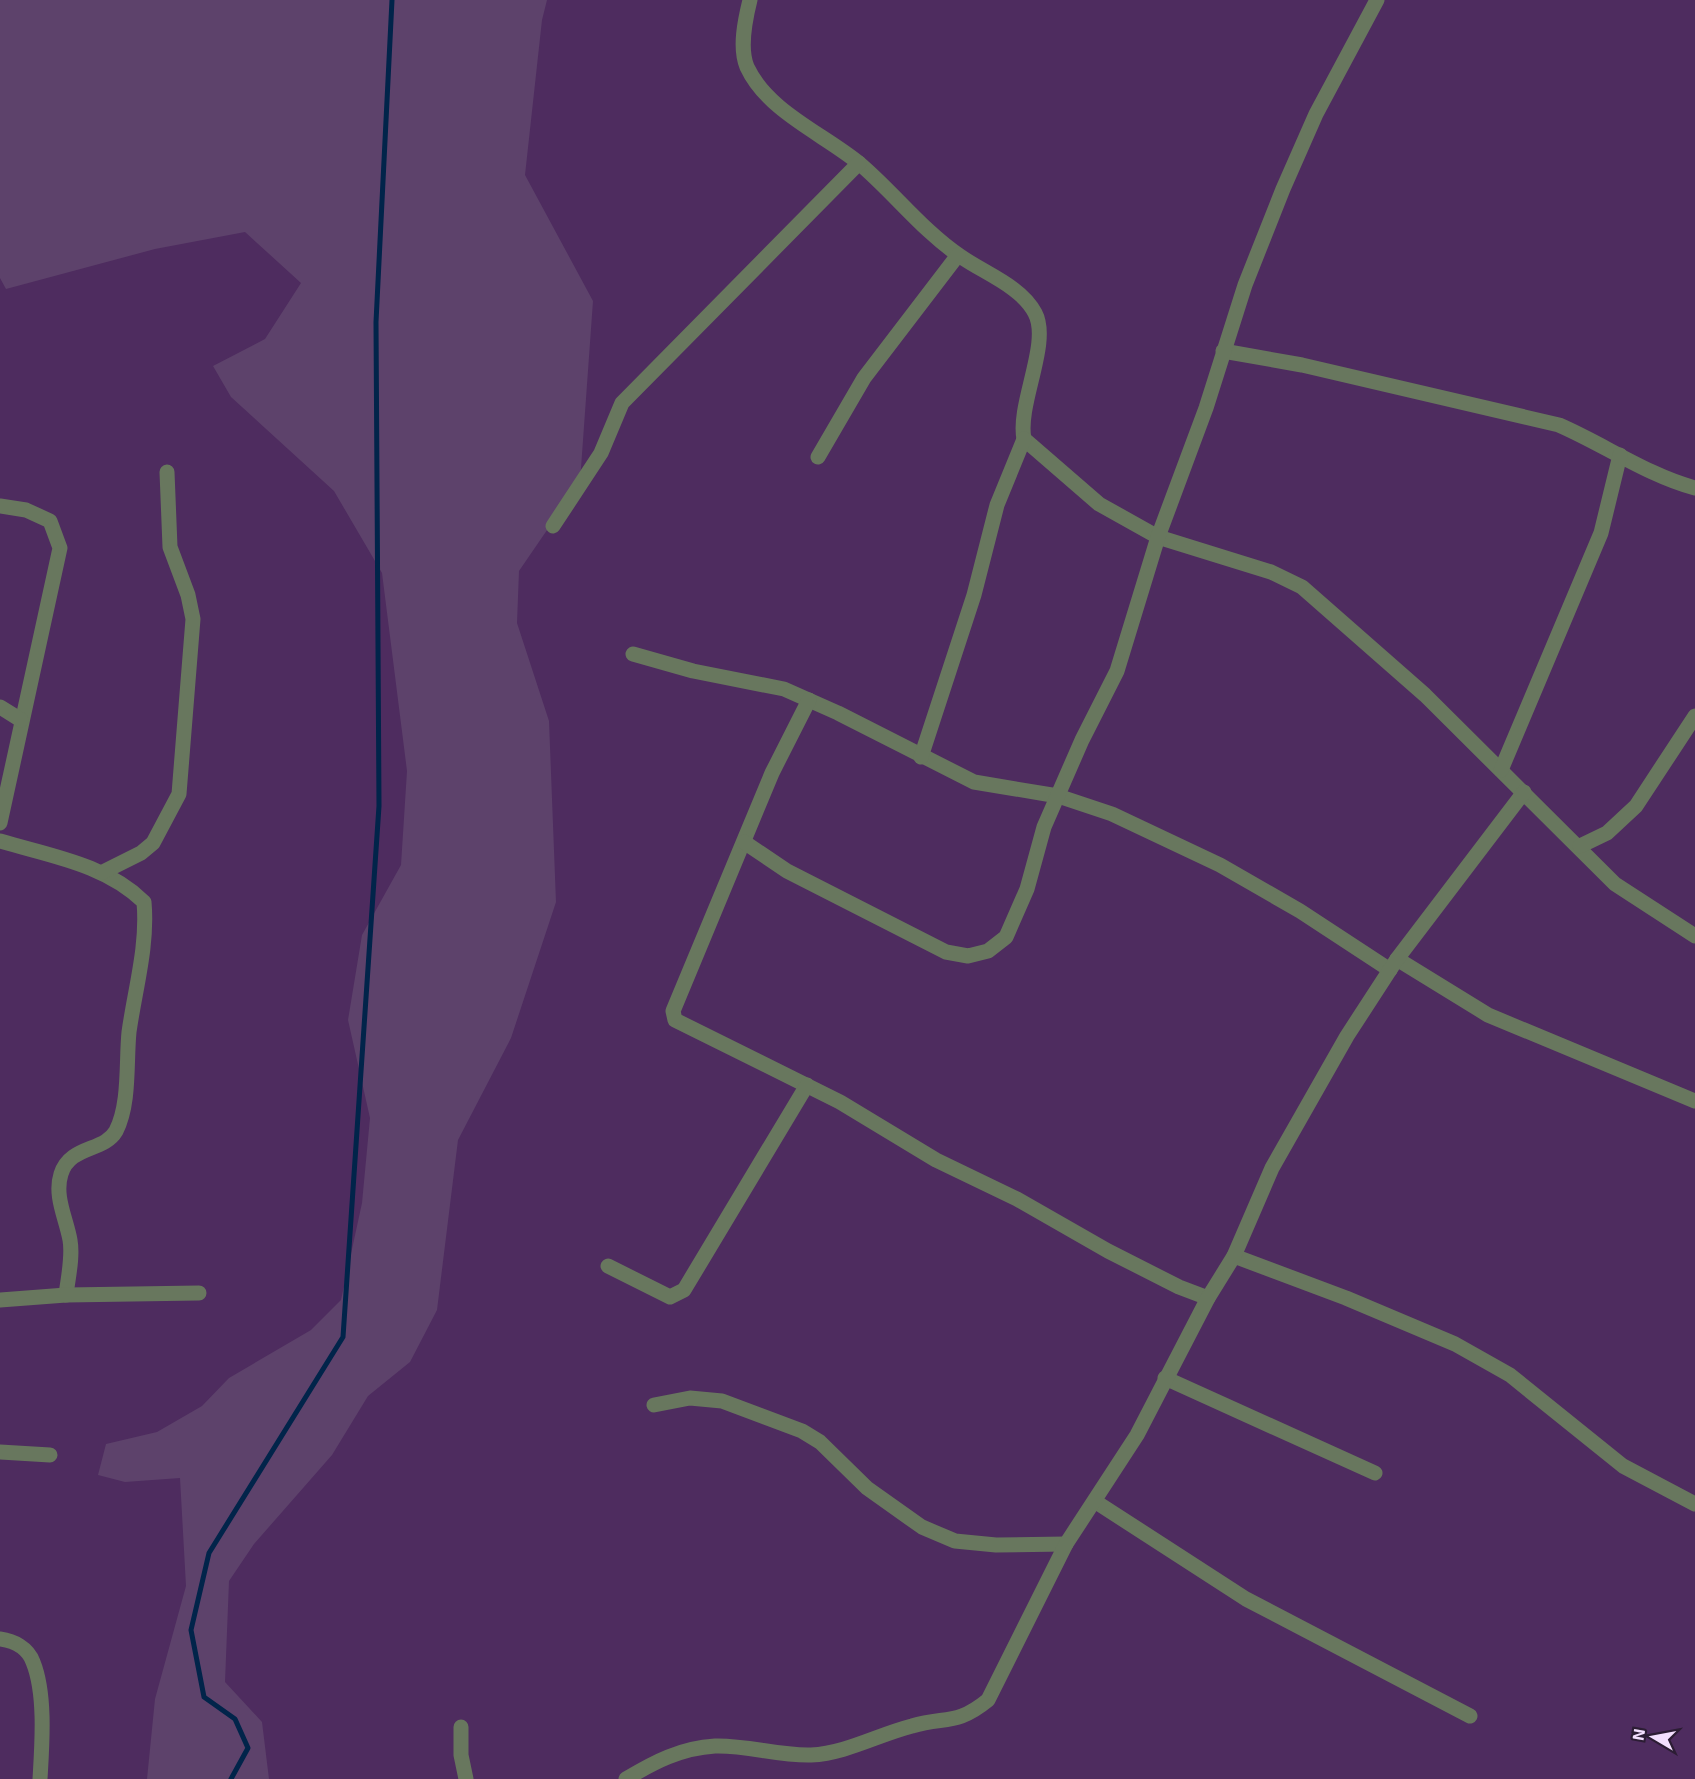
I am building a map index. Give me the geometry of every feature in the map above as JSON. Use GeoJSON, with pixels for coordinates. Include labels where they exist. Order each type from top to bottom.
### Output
{"type":"FeatureCollection","features":[{"type":"Feature","properties":{"kind":"street"},"geometry":{"type":"LineString","coordinates":[[750,0],[743,47],[746,65],[757,84],[805,127],[859,163],[958,255],[1020,295],[1036,314],[1038,343],[1024,418],[1024,439],[997,505],[974,595],[921,757]]}},
{"type":"Feature","properties":{"kind":"street"},"geometry":{"type":"LineString","coordinates":[[744,842],[787,871],[946,952],[968,956],[988,951],[1006,937],[1027,889],[1044,827],[1082,740],[1117,671],[1158,537],[1206,408],[1245,285],[1283,189],[1316,114],[1377,0]]}},
{"type":"Feature","properties":{"kind":"street"},"geometry":{"type":"LineString","coordinates":[[553,526],[601,453],[622,403],[859,163]]}},
{"type":"Feature","properties":{"kind":"street"},"geometry":{"type":"LineString","coordinates":[[818,457],[864,378],[958,255]]}},
{"type":"Feature","properties":{"kind":"street"},"geometry":{"type":"LineString","coordinates":[[1223,351],[1251,354],[1509,411],[1559,425],[1599,442],[1670,481],[1695,488]]}},
{"type":"Feature","properties":{"kind":"street"},"geometry":{"type":"LineString","coordinates":[[1024,439],[1099,504],[1158,537],[1270,572],[1302,587],[1425,695],[1580,846],[1615,884],[1695,936]]}},
{"type":"Feature","properties":{"kind":"street"},"geometry":{"type":"LineString","coordinates":[[1501,770],[1600,533],[1620,455]]}},
{"type":"Feature","properties":{"kind":"street"},"geometry":{"type":"LineString","coordinates":[[103,872],[141,853],[153,843],[180,794],[193,619],[188,595],[170,547],[167,472]]}},
{"type":"Feature","properties":{"kind":"street"},"geometry":{"type":"LineString","coordinates":[[0,506],[26,510],[50,521],[60,548],[0,823]]}},
{"type":"Feature","properties":{"kind":"street"},"geometry":{"type":"LineString","coordinates":[[633,654],[693,671],[784,689],[838,713],[974,782],[1058,796],[1112,814],[1220,865],[1393,964],[1488,1015],[1695,1101]]}},
{"type":"Feature","properties":{"kind":"street"},"geometry":{"type":"LineString","coordinates":[[809,700],[772,773],[673,1016],[678,1023],[807,1085],[936,1160],[1017,1199],[1108,1251],[1179,1287],[1208,1298]]}},
{"type":"Feature","properties":{"kind":"street"},"geometry":{"type":"LineString","coordinates":[[0,707],[21,720]]}},
{"type":"Feature","properties":{"kind":"street"},"geometry":{"type":"LineString","coordinates":[[1580,846],[1607,833],[1636,806],[1695,716]]}},
{"type":"Feature","properties":{"kind":"street"},"geometry":{"type":"LineString","coordinates":[[626,1779],[666,1756],[691,1749],[717,1746],[810,1755],[840,1751],[913,1725],[947,1721],[970,1714],[988,1700],[1066,1544],[1096,1502],[1137,1436],[1208,1298],[1234,1256],[1272,1168],[1347,1036],[1393,964],[1524,792]]}},
{"type":"Feature","properties":{"kind":"street"},"geometry":{"type":"LineString","coordinates":[[0,841],[103,872],[127,885],[144,902],[146,925],[134,991],[128,1072],[119,1124],[114,1134],[69,1157],[61,1174],[58,1194],[71,1242],[66,1294]]}},
{"type":"Feature","properties":{"kind":"street"},"geometry":{"type":"LineString","coordinates":[[608,1266],[670,1297],[684,1290],[807,1085]]}},
{"type":"Feature","properties":{"kind":"street"},"geometry":{"type":"LineString","coordinates":[[1234,1256],[1346,1298],[1455,1344],[1510,1375],[1623,1466],[1695,1504]]}},
{"type":"Feature","properties":{"kind":"street"},"geometry":{"type":"LineString","coordinates":[[0,1300],[66,1294],[199,1293]]}},
{"type":"Feature","properties":{"kind":"street"},"geometry":{"type":"LineString","coordinates":[[1165,1378],[1375,1473]]}},
{"type":"Feature","properties":{"kind":"street"},"geometry":{"type":"LineString","coordinates":[[654,1405],[690,1398],[722,1401],[802,1431],[820,1442],[867,1488],[922,1527],[955,1541],[996,1545],[1066,1544]]}},
{"type":"Feature","properties":{"kind":"street"},"geometry":{"type":"LineString","coordinates":[[0,1452],[50,1455]]}},
{"type":"Feature","properties":{"kind":"street"},"geometry":{"type":"LineString","coordinates":[[1096,1502],[1184,1556],[1246,1599],[1470,1716]]}},
{"type":"Feature","properties":{"kind":"street"},"geometry":{"type":"LineString","coordinates":[[0,1639],[24,1648],[33,1662],[43,1735],[40,1779]]}},
{"type":"Feature","properties":{"kind":"street"},"geometry":{"type":"LineString","coordinates":[[461,1727],[461,1755],[466,1779]]}},
{"type":"Feature","properties":{"kind":"shaded area"},"geometry":{"type":"Polygon","coordinates":[[[0,0],[547,0],[542,20],[525,175],[593,301],[580,482],[519,571],[517,623],[549,721],[556,902],[511,1038],[458,1140],[437,1310],[410,1362],[368,1396],[332,1455],[254,1544],[229,1581],[225,1682],[262,1722],[269,1779],[147,1779],[155,1699],[186,1586],[180,1478],[125,1482],[98,1475],[106,1444],[157,1432],[202,1406],[229,1378],[311,1330],[341,1300],[362,1203],[370,1118],[348,1020],[362,935],[401,865],[407,771],[382,573],[334,491],[231,397],[213,366],[265,339],[301,283],[245,232],[155,249],[6,289],[0,278],[0,0]]]}},
{"type":"Feature","properties":{"kind":"waterway"},"geometry":{"type":"LineString","coordinates":[[231,1779],[248,1748],[235,1719],[204,1697],[191,1630],[209,1553],[343,1337],[379,806],[376,322],[392,0]]}}]}
